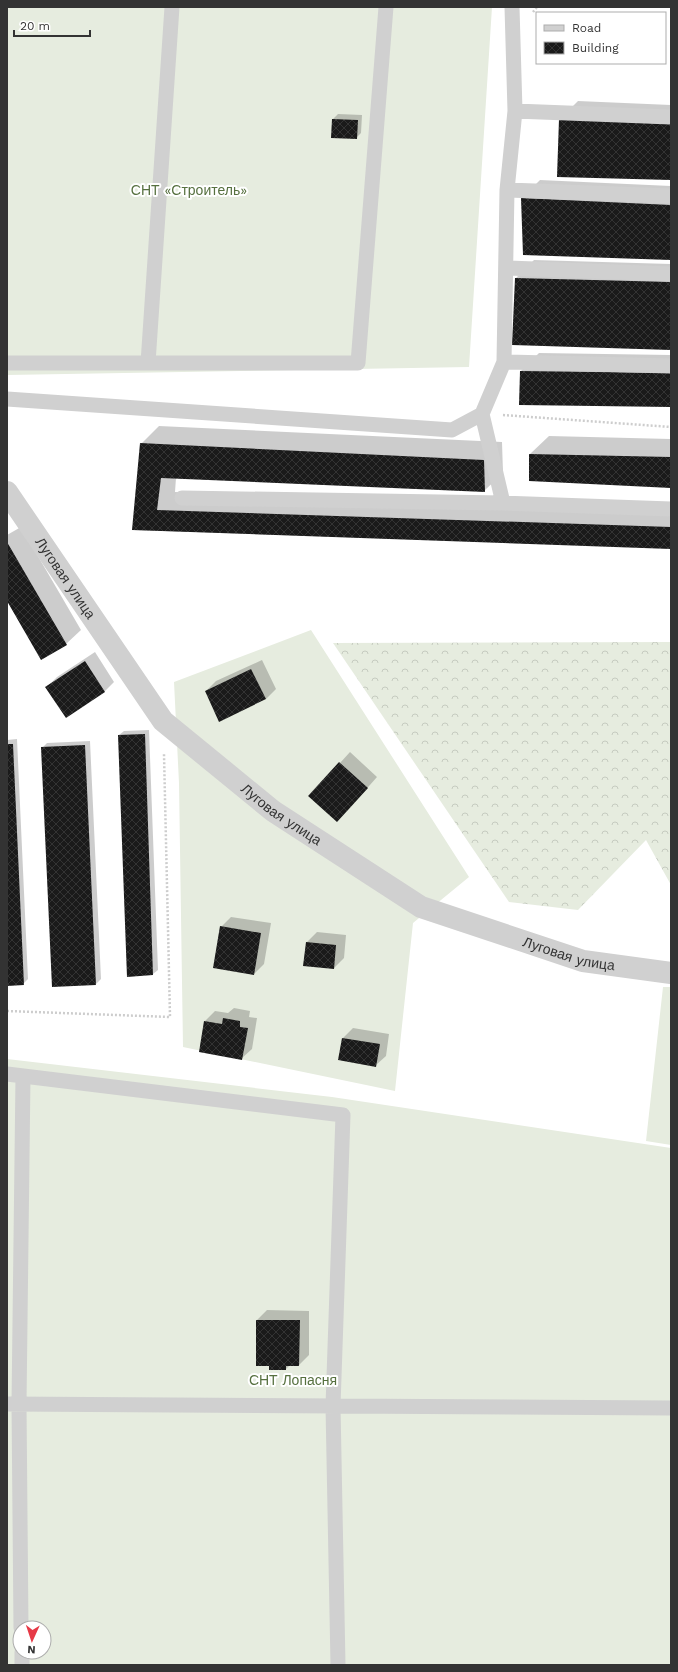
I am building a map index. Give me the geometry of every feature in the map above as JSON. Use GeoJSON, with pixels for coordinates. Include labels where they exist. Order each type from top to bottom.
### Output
{"type":"FeatureCollection","features":[{"type":"Feature","properties":{"kind":"street","name":"Луговая улица"},"geometry":{"type":"LineString","coordinates":[[7,492],[163,721],[273,811],[421,907],[584,961],[671,973]]}},
{"type":"Feature","properties":{"kind":"lane"},"geometry":{"type":"LineString","coordinates":[[148,363],[172,7]]}},
{"type":"Feature","properties":{"kind":"lane"},"geometry":{"type":"LineString","coordinates":[[7,363],[358,363],[386,7]]}},
{"type":"Feature","properties":{"kind":"lane"},"geometry":{"type":"LineString","coordinates":[[503,503],[482,414],[504,362],[507,190],[515,111],[512,7]]}},
{"type":"Feature","properties":{"kind":"lane"},"geometry":{"type":"LineString","coordinates":[[515,111],[671,117]]}},
{"type":"Feature","properties":{"kind":"lane"},"geometry":{"type":"LineString","coordinates":[[507,190],[671,196]]}},
{"type":"Feature","properties":{"kind":"lane"},"geometry":{"type":"LineString","coordinates":[[506,268],[671,274]]}},
{"type":"Feature","properties":{"kind":"lane"},"geometry":{"type":"LineString","coordinates":[[504,362],[671,366]]}},
{"type":"Feature","properties":{"kind":"lane"},"geometry":{"type":"LineString","coordinates":[[7,399],[452,430],[482,414]]}},
{"type":"Feature","properties":{"kind":"lane"},"geometry":{"type":"LineString","coordinates":[[182,498],[503,503],[671,509]]}},
{"type":"Feature","properties":{"kind":"lane"},"geometry":{"type":"LineString","coordinates":[[7,1074],[343,1115],[333,1406],[338,1665]]}},
{"type":"Feature","properties":{"kind":"lane"},"geometry":{"type":"LineString","coordinates":[[21,1620],[13,1404],[23,1076]]}},
{"type":"Feature","properties":{"kind":"lane"},"geometry":{"type":"LineString","coordinates":[[13,1404],[671,1408]]}},
{"type":"Feature","properties":{"kind":"path"},"geometry":{"type":"LineString","coordinates":[[482,414],[671,427]]}},
{"type":"Feature","properties":{"kind":"path"},"geometry":{"type":"LineString","coordinates":[[7,1011],[170,1017],[163,721]]}},
{"type":"Feature","properties":{"kind":"green space","name":"СНТ «Строитель»"},"geometry":{"type":"Polygon","coordinates":[[[7,7],[492,7],[469,367],[7,375],[7,7]]]}},
{"type":"Feature","properties":{"kind":"green space"},"geometry":{"type":"Polygon","coordinates":[[[311,630],[469,877],[413,923],[395,1091],[183,1047],[179,783],[174,682],[311,630]]]}},
{"type":"Feature","properties":{"kind":"green space"},"geometry":{"type":"Polygon","coordinates":[[[671,642],[671,885],[646,840],[578,910],[509,902],[333,643],[671,642]]]}},
{"type":"Feature","properties":{"kind":"green space"},"geometry":{"type":"Polygon","coordinates":[[[663,987],[671,987],[671,1145],[646,1141],[663,987]]]}},
{"type":"Feature","properties":{"kind":"green space","name":"СНТ Лопасня"},"geometry":{"type":"Polygon","coordinates":[[[7,1059],[332,1097],[671,1148],[671,1665],[7,1665],[7,1059]]]}},
{"type":"Feature","properties":{"kind":"building"},"geometry":{"type":"Polygon","coordinates":[[[332,119],[358,120],[357,139],[331,138],[332,119]]]}},
{"type":"Feature","properties":{"kind":"building"},"geometry":{"type":"Polygon","coordinates":[[[559,119],[671,124],[671,180],[557,177],[559,119]]]}},
{"type":"Feature","properties":{"kind":"building"},"geometry":{"type":"Polygon","coordinates":[[[521,198],[671,205],[671,260],[523,255],[521,198]]]}},
{"type":"Feature","properties":{"kind":"building"},"geometry":{"type":"Polygon","coordinates":[[[515,278],[671,282],[671,350],[512,345],[515,278]]]}},
{"type":"Feature","properties":{"kind":"building"},"geometry":{"type":"Polygon","coordinates":[[[520,371],[671,373],[671,407],[519,405],[520,371]]]}},
{"type":"Feature","properties":{"kind":"building"},"geometry":{"type":"Polygon","coordinates":[[[140,443],[484,460],[485,492],[161,478],[157,510],[671,527],[671,549],[132,530],[140,443]]]}},
{"type":"Feature","properties":{"kind":"building"},"geometry":{"type":"Polygon","coordinates":[[[529,454],[671,457],[671,488],[529,481],[529,454]]]}},
{"type":"Feature","properties":{"kind":"building"},"geometry":{"type":"Polygon","coordinates":[[[7,542],[67,645],[41,660],[7,601],[7,542]]]}},
{"type":"Feature","properties":{"kind":"building"},"geometry":{"type":"Polygon","coordinates":[[[85,661],[105,692],[66,718],[45,687],[85,661]]]}},
{"type":"Feature","properties":{"kind":"building"},"geometry":{"type":"Polygon","coordinates":[[[251,669],[266,699],[219,722],[205,691],[251,669]]]}},
{"type":"Feature","properties":{"kind":"building"},"geometry":{"type":"Polygon","coordinates":[[[145,734],[153,975],[127,977],[118,735],[145,734]]]}},
{"type":"Feature","properties":{"kind":"building"},"geometry":{"type":"Polygon","coordinates":[[[7,744],[13,744],[24,985],[7,986],[7,744]]]}},
{"type":"Feature","properties":{"kind":"building"},"geometry":{"type":"Polygon","coordinates":[[[85,745],[96,985],[52,987],[41,747],[85,745]]]}},
{"type":"Feature","properties":{"kind":"building"},"geometry":{"type":"Polygon","coordinates":[[[339,762],[368,788],[337,822],[308,796],[339,762]]]}},
{"type":"Feature","properties":{"kind":"building"},"geometry":{"type":"Polygon","coordinates":[[[220,926],[261,933],[254,975],[213,968],[220,926]]]}},
{"type":"Feature","properties":{"kind":"building"},"geometry":{"type":"Polygon","coordinates":[[[306,942],[336,945],[334,969],[303,966],[306,942]]]}},
{"type":"Feature","properties":{"kind":"building"},"geometry":{"type":"Polygon","coordinates":[[[223,1018],[240,1021],[240,1027],[248,1028],[242,1060],[199,1052],[204,1021],[222,1024],[223,1018]]]}},
{"type":"Feature","properties":{"kind":"building"},"geometry":{"type":"Polygon","coordinates":[[[342,1038],[380,1044],[376,1067],[338,1060],[342,1038]]]}},
{"type":"Feature","properties":{"kind":"building"},"geometry":{"type":"Polygon","coordinates":[[[256,1320],[300,1320],[299,1366],[286,1366],[286,1370],[269,1370],[269,1366],[256,1366],[256,1320]]]}}]}
